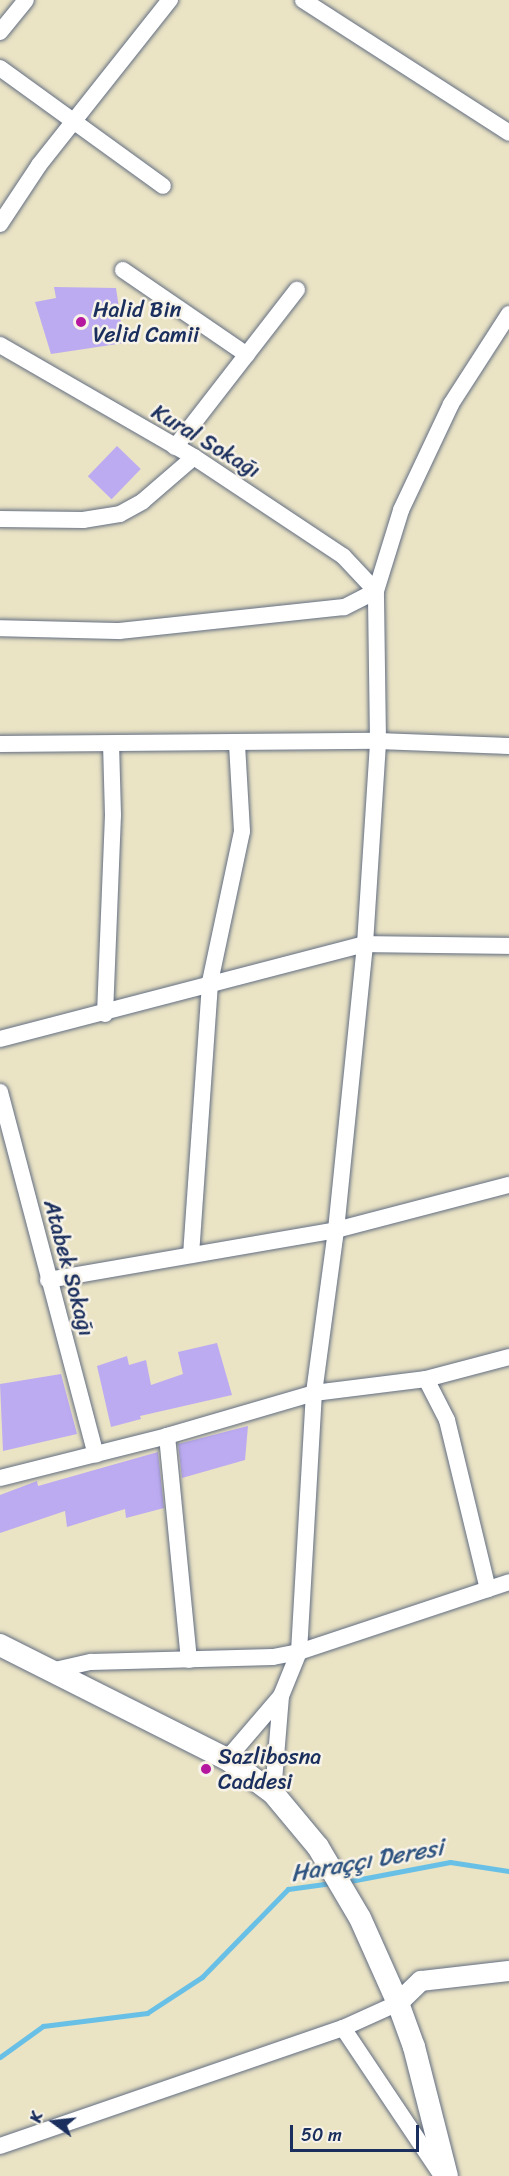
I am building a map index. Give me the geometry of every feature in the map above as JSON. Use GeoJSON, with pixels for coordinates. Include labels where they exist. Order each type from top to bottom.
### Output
{"type":"FeatureCollection","features":[{"type":"Feature","properties":{"kind":"main road"},"geometry":{"type":"LineString","coordinates":[[0,1645],[55,1670],[227,1759],[273,1793],[318,1847],[360,1918],[398,2003],[414,2047],[447,2176]]}},
{"type":"Feature","properties":{"kind":"street"},"geometry":{"type":"LineString","coordinates":[[0,32],[26,0]]}},
{"type":"Feature","properties":{"kind":"street"},"geometry":{"type":"LineString","coordinates":[[0,224],[72,124],[170,0]]}},
{"type":"Feature","properties":{"kind":"street"},"geometry":{"type":"LineString","coordinates":[[303,0],[509,133]]}},
{"type":"Feature","properties":{"kind":"street"},"geometry":{"type":"LineString","coordinates":[[0,68],[72,124],[163,186]]}},
{"type":"Feature","properties":{"kind":"street"},"geometry":{"type":"LineString","coordinates":[[123,270],[247,355]]}},
{"type":"Feature","properties":{"kind":"street"},"geometry":{"type":"LineString","coordinates":[[175,447],[297,290]]}},
{"type":"Feature","properties":{"kind":"street"},"geometry":{"type":"LineString","coordinates":[[273,1793],[281,1696],[298,1652],[314,1393],[336,1230],[365,944],[378,741],[376,591],[401,510],[451,404],[508,316]]}},
{"type":"Feature","properties":{"kind":"street","name":"Kural Sokağı"},"geometry":{"type":"LineString","coordinates":[[0,345],[194,457],[343,556],[376,591]]}},
{"type":"Feature","properties":{"kind":"street"},"geometry":{"type":"LineString","coordinates":[[0,519],[83,520],[120,514],[143,501],[194,457]]}},
{"type":"Feature","properties":{"kind":"street"},"geometry":{"type":"LineString","coordinates":[[0,628],[119,631],[344,607],[376,591]]}},
{"type":"Feature","properties":{"kind":"street"},"geometry":{"type":"LineString","coordinates":[[0,744],[508,742]]}},
{"type":"Feature","properties":{"kind":"street"},"geometry":{"type":"LineString","coordinates":[[191,1255],[210,982],[242,831],[237,743]]}},
{"type":"Feature","properties":{"kind":"street"},"geometry":{"type":"LineString","coordinates":[[105,1014],[113,814],[111,744]]}},
{"type":"Feature","properties":{"kind":"street"},"geometry":{"type":"LineString","coordinates":[[0,1039],[105,1014],[210,982],[365,944],[509,946]]}},
{"type":"Feature","properties":{"kind":"street","name":"Atabek Sokağı"},"geometry":{"type":"LineString","coordinates":[[0,1092],[3,1118],[96,1455]]}},
{"type":"Feature","properties":{"kind":"street"},"geometry":{"type":"LineString","coordinates":[[48,1280],[336,1230],[509,1185]]}},
{"type":"Feature","properties":{"kind":"street"},"geometry":{"type":"LineString","coordinates":[[0,1478],[167,1436],[314,1393],[426,1379],[509,1358]]}},
{"type":"Feature","properties":{"kind":"street"},"geometry":{"type":"LineString","coordinates":[[426,1379],[447,1420],[488,1589]]}},
{"type":"Feature","properties":{"kind":"street"},"geometry":{"type":"LineString","coordinates":[[167,1436],[189,1660]]}},
{"type":"Feature","properties":{"kind":"street"},"geometry":{"type":"LineString","coordinates":[[55,1670],[91,1662],[273,1657],[298,1652],[509,1582]]}},
{"type":"Feature","properties":{"kind":"street"},"geometry":{"type":"LineString","coordinates":[[227,1759],[281,1696]]}},
{"type":"Feature","properties":{"kind":"street"},"geometry":{"type":"LineString","coordinates":[[0,2146],[343,2028],[398,2003],[421,1981],[509,1971]]}},
{"type":"Feature","properties":{"kind":"street"},"geometry":{"type":"LineString","coordinates":[[343,2028],[442,2176]]}},
{"type":"Feature","properties":{"kind":"building","name":"Halid Bin Velid Camii"},"geometry":{"type":"Polygon","coordinates":[[[54,287],[116,288],[124,343],[51,354],[35,302],[56,298],[54,287]]]}},
{"type":"Feature","properties":{"kind":"building"},"geometry":{"type":"Polygon","coordinates":[[[117,446],[141,469],[112,499],[88,476],[117,446]]]}},
{"type":"Feature","properties":{"kind":"building"},"geometry":{"type":"Polygon","coordinates":[[[217,1343],[232,1395],[140,1416],[141,1419],[111,1427],[97,1366],[127,1356],[129,1365],[146,1360],[151,1385],[183,1374],[178,1352],[217,1343]]]}},
{"type":"Feature","properties":{"kind":"building"},"geometry":{"type":"Polygon","coordinates":[[[61,1374],[77,1434],[3,1451],[0,1384],[61,1374]]]}},
{"type":"Feature","properties":{"kind":"building"},"geometry":{"type":"Polygon","coordinates":[[[248,1426],[245,1460],[182,1478],[178,1444],[248,1426]]]}},
{"type":"Feature","properties":{"kind":"building"},"geometry":{"type":"Polygon","coordinates":[[[158,1452],[164,1508],[126,1518],[125,1509],[67,1527],[65,1511],[0,1533],[0,1495],[37,1481],[38,1486],[158,1452]]]}},
{"type":"Feature","properties":{"kind":"waterway","name":"Haraççı Deresi"},"geometry":{"type":"LineString","coordinates":[[345,1882],[450,1862],[509,1871]]}},
{"type":"Feature","properties":{"kind":"waterway","name":"Haraççı Deresi"},"geometry":{"type":"LineString","coordinates":[[0,2057],[43,2026],[147,2013],[202,1977],[288,1889],[332,1883]]}},
{"type":"Feature","properties":{"kind":"place","name":"Halid Bin Velid Camii"},"geometry":{"type":"Point","coordinates":[81,322]}},
{"type":"Feature","properties":{"kind":"place","name":"Sazlibosna Caddesi"},"geometry":{"type":"Point","coordinates":[206,1769]}}]}
